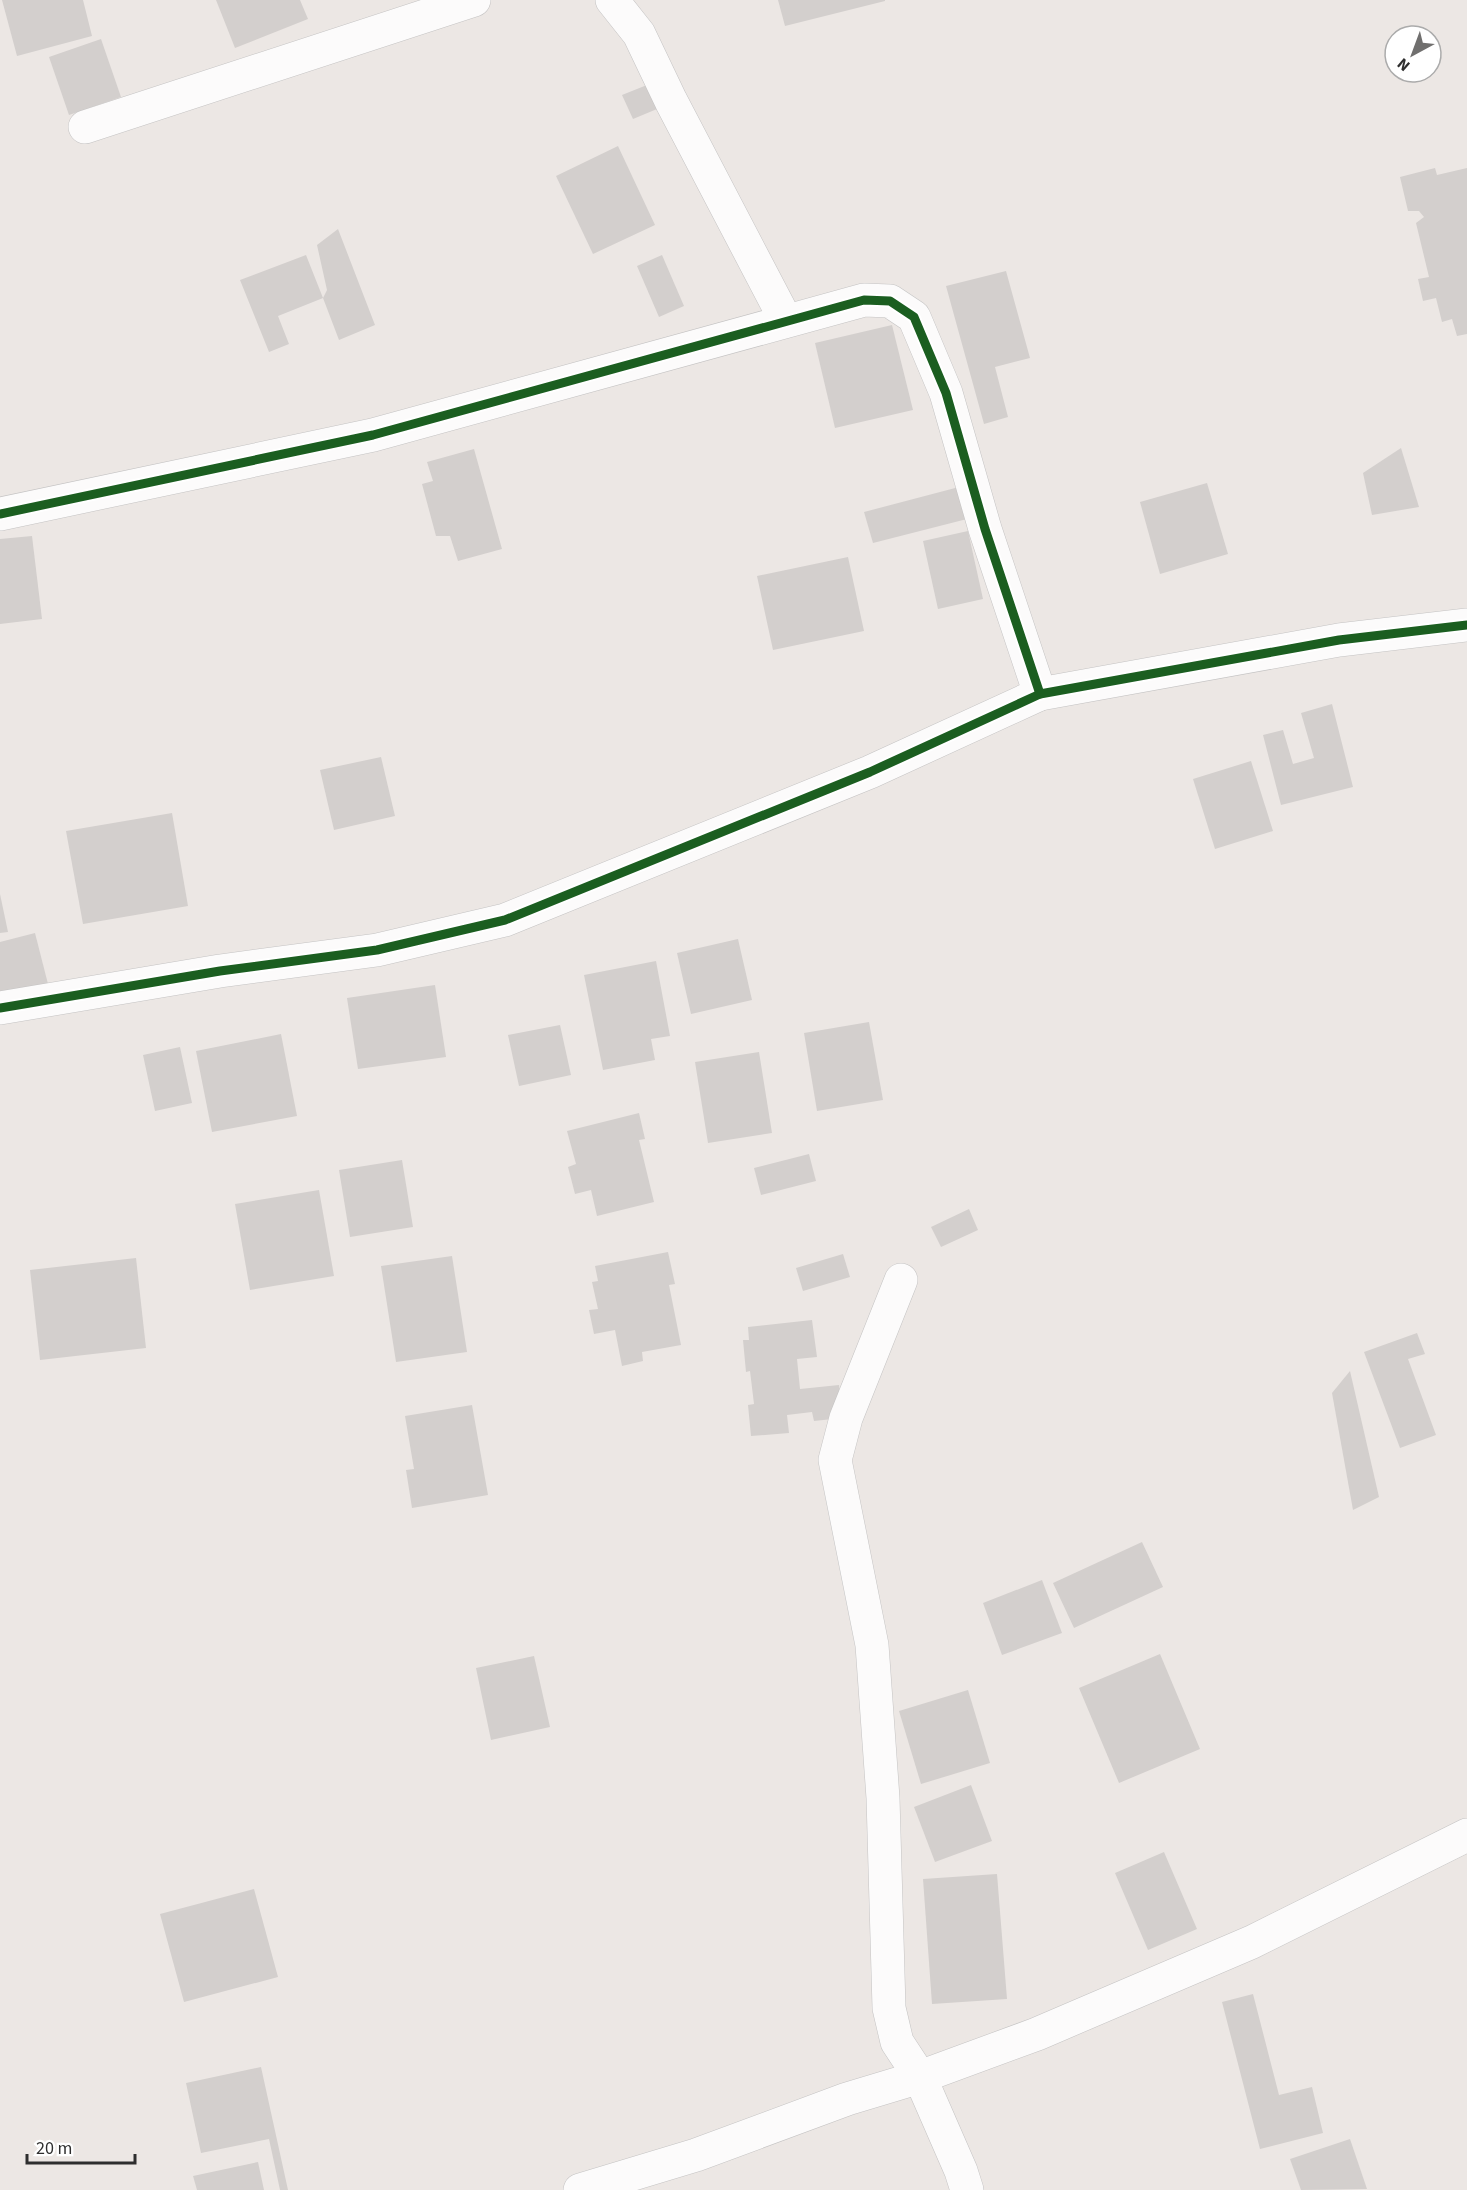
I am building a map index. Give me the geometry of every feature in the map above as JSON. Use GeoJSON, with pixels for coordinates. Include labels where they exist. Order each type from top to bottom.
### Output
{"type":"FeatureCollection","features":[{"type":"Feature","properties":{"kind":"street"},"geometry":{"type":"LineString","coordinates":[[85,127],[474,0]]}},
{"type":"Feature","properties":{"kind":"street"},"geometry":{"type":"LineString","coordinates":[[612,0],[639,34],[676,111],[786,321]]}},
{"type":"Feature","properties":{"kind":"street"},"geometry":{"type":"LineString","coordinates":[[0,514],[373,435],[864,300],[890,301],[914,317],[946,393],[985,529],[1040,694]]}},
{"type":"Feature","properties":{"kind":"street"},"geometry":{"type":"LineString","coordinates":[[0,1008],[220,971],[378,950],[505,920],[870,772],[1040,694],[1339,640],[1467,625]]}},
{"type":"Feature","properties":{"kind":"street"},"geometry":{"type":"LineString","coordinates":[[901,1280],[846,1418],[835,1460],[872,1645],[883,1798],[889,2008],[897,2042],[920,2077],[961,2170],[967,2190]]}},
{"type":"Feature","properties":{"kind":"street"},"geometry":{"type":"LineString","coordinates":[[580,2190],[696,2155],[847,2099],[920,2077],[1037,2034],[1252,1941],[1467,1835]]}},
{"type":"Feature","properties":{"kind":"building"},"geometry":{"type":"Polygon","coordinates":[[[2,0],[83,0],[92,36],[17,56],[2,0]]]}},
{"type":"Feature","properties":{"kind":"building"},"geometry":{"type":"Polygon","coordinates":[[[216,0],[300,0],[308,19],[235,48],[216,0]]]}},
{"type":"Feature","properties":{"kind":"building"},"geometry":{"type":"Polygon","coordinates":[[[778,0],[885,0],[885,1],[785,26],[778,0]]]}},
{"type":"Feature","properties":{"kind":"building"},"geometry":{"type":"Polygon","coordinates":[[[101,39],[121,97],[69,115],[49,57],[101,39]]]}},
{"type":"Feature","properties":{"kind":"building"},"geometry":{"type":"Polygon","coordinates":[[[647,85],[657,109],[633,119],[622,95],[647,85]]]}},
{"type":"Feature","properties":{"kind":"building"},"geometry":{"type":"Polygon","coordinates":[[[618,146],[655,225],[593,254],[556,176],[618,146]]]}},
{"type":"Feature","properties":{"kind":"building"},"geometry":{"type":"Polygon","coordinates":[[[1435,168],[1437,175],[1467,168],[1467,334],[1457,336],[1452,319],[1442,322],[1436,298],[1423,301],[1418,279],[1429,277],[1416,223],[1424,217],[1419,211],[1408,211],[1400,177],[1435,168]]]}},
{"type":"Feature","properties":{"kind":"building"},"geometry":{"type":"Polygon","coordinates":[[[338,229],[375,325],[339,340],[323,298],[327,290],[317,245],[338,229]]]}},
{"type":"Feature","properties":{"kind":"building"},"geometry":{"type":"Polygon","coordinates":[[[306,255],[323,298],[278,316],[289,344],[269,352],[240,280],[306,255]]]}},
{"type":"Feature","properties":{"kind":"building"},"geometry":{"type":"Polygon","coordinates":[[[662,255],[684,306],[659,317],[637,266],[662,255]]]}},
{"type":"Feature","properties":{"kind":"building"},"geometry":{"type":"Polygon","coordinates":[[[1006,271],[1030,358],[995,367],[1008,417],[984,424],[946,286],[1006,271]]]}},
{"type":"Feature","properties":{"kind":"building"},"geometry":{"type":"Polygon","coordinates":[[[892,325],[913,410],[835,428],[815,343],[892,325]]]}},
{"type":"Feature","properties":{"kind":"building"},"geometry":{"type":"Polygon","coordinates":[[[1401,448],[1419,507],[1372,515],[1363,473],[1401,448]]]}},
{"type":"Feature","properties":{"kind":"building"},"geometry":{"type":"Polygon","coordinates":[[[474,449],[502,549],[458,561],[450,536],[436,536],[422,484],[433,481],[427,462],[474,449]]]}},
{"type":"Feature","properties":{"kind":"building"},"geometry":{"type":"Polygon","coordinates":[[[1207,483],[1228,554],[1160,574],[1140,502],[1207,483]]]}},
{"type":"Feature","properties":{"kind":"building"},"geometry":{"type":"Polygon","coordinates":[[[959,487],[967,519],[873,543],[864,512],[959,487]]]}},
{"type":"Feature","properties":{"kind":"building"},"geometry":{"type":"Polygon","coordinates":[[[968,531],[983,599],[938,609],[923,541],[968,531]]]}},
{"type":"Feature","properties":{"kind":"building"},"geometry":{"type":"Polygon","coordinates":[[[32,536],[42,619],[0,624],[0,539],[32,536]]]}},
{"type":"Feature","properties":{"kind":"building"},"geometry":{"type":"Polygon","coordinates":[[[848,557],[864,631],[773,650],[757,576],[848,557]]]}},
{"type":"Feature","properties":{"kind":"building"},"geometry":{"type":"Polygon","coordinates":[[[1332,704],[1353,787],[1281,805],[1263,735],[1283,730],[1293,764],[1314,758],[1301,713],[1332,704]]]}},
{"type":"Feature","properties":{"kind":"building"},"geometry":{"type":"Polygon","coordinates":[[[381,757],[395,816],[334,830],[320,770],[381,757]]]}},
{"type":"Feature","properties":{"kind":"building"},"geometry":{"type":"Polygon","coordinates":[[[1251,761],[1273,831],[1215,849],[1193,779],[1251,761]]]}},
{"type":"Feature","properties":{"kind":"building"},"geometry":{"type":"Polygon","coordinates":[[[172,813],[188,906],[83,924],[66,831],[172,813]]]}},
{"type":"Feature","properties":{"kind":"building"},"geometry":{"type":"Polygon","coordinates":[[[0,894],[8,932],[0,933],[0,894]]]}},
{"type":"Feature","properties":{"kind":"building"},"geometry":{"type":"Polygon","coordinates":[[[35,933],[48,984],[0,996],[0,942],[35,933]]]}},
{"type":"Feature","properties":{"kind":"building"},"geometry":{"type":"Polygon","coordinates":[[[738,939],[752,1000],[691,1014],[677,953],[738,939]]]}},
{"type":"Feature","properties":{"kind":"building"},"geometry":{"type":"Polygon","coordinates":[[[656,961],[670,1036],[651,1039],[655,1060],[603,1070],[584,975],[656,961]]]}},
{"type":"Feature","properties":{"kind":"building"},"geometry":{"type":"Polygon","coordinates":[[[435,985],[446,1057],[358,1069],[347,998],[435,985]]]}},
{"type":"Feature","properties":{"kind":"building"},"geometry":{"type":"Polygon","coordinates":[[[869,1022],[883,1100],[817,1111],[804,1033],[869,1022]]]}},
{"type":"Feature","properties":{"kind":"building"},"geometry":{"type":"Polygon","coordinates":[[[560,1025],[571,1075],[519,1086],[508,1035],[560,1025]]]}},
{"type":"Feature","properties":{"kind":"building"},"geometry":{"type":"Polygon","coordinates":[[[281,1034],[297,1116],[212,1132],[196,1051],[281,1034]]]}},
{"type":"Feature","properties":{"kind":"building"},"geometry":{"type":"Polygon","coordinates":[[[180,1047],[192,1103],[155,1111],[143,1055],[180,1047]]]}},
{"type":"Feature","properties":{"kind":"building"},"geometry":{"type":"Polygon","coordinates":[[[759,1052],[772,1133],[708,1143],[695,1062],[759,1052]]]}},
{"type":"Feature","properties":{"kind":"building"},"geometry":{"type":"Polygon","coordinates":[[[639,1113],[645,1139],[639,1140],[654,1202],[597,1216],[591,1190],[575,1194],[568,1167],[576,1164],[567,1131],[639,1113]]]}},
{"type":"Feature","properties":{"kind":"building"},"geometry":{"type":"Polygon","coordinates":[[[809,1154],[816,1181],[761,1195],[754,1168],[809,1154]]]}},
{"type":"Feature","properties":{"kind":"building"},"geometry":{"type":"Polygon","coordinates":[[[402,1160],[413,1227],[350,1237],[339,1170],[402,1160]]]}},
{"type":"Feature","properties":{"kind":"building"},"geometry":{"type":"Polygon","coordinates":[[[319,1190],[334,1276],[250,1290],[235,1204],[319,1190]]]}},
{"type":"Feature","properties":{"kind":"building"},"geometry":{"type":"Polygon","coordinates":[[[969,1209],[978,1230],[941,1247],[931,1227],[969,1209]]]}},
{"type":"Feature","properties":{"kind":"building"},"geometry":{"type":"Polygon","coordinates":[[[668,1252],[675,1284],[669,1285],[681,1345],[642,1352],[643,1361],[622,1366],[615,1330],[594,1334],[589,1310],[598,1309],[592,1282],[598,1281],[595,1266],[668,1252]]]}},
{"type":"Feature","properties":{"kind":"building"},"geometry":{"type":"Polygon","coordinates":[[[843,1254],[850,1277],[803,1291],[796,1268],[843,1254]]]}},
{"type":"Feature","properties":{"kind":"building"},"geometry":{"type":"Polygon","coordinates":[[[452,1256],[467,1352],[396,1362],[381,1266],[452,1256]]]}},
{"type":"Feature","properties":{"kind":"building"},"geometry":{"type":"Polygon","coordinates":[[[136,1258],[146,1348],[40,1360],[30,1270],[136,1258]]]}},
{"type":"Feature","properties":{"kind":"building"},"geometry":{"type":"Polygon","coordinates":[[[812,1320],[817,1357],[797,1359],[800,1389],[839,1385],[842,1418],[814,1421],[812,1412],[787,1415],[789,1433],[751,1436],[748,1405],[754,1404],[750,1371],[746,1372],[743,1340],[749,1340],[748,1327],[812,1320]]]}},
{"type":"Feature","properties":{"kind":"building"},"geometry":{"type":"Polygon","coordinates":[[[1417,1333],[1425,1354],[1408,1359],[1436,1435],[1400,1448],[1364,1352],[1417,1333]]]}},
{"type":"Feature","properties":{"kind":"building"},"geometry":{"type":"Polygon","coordinates":[[[1350,1371],[1379,1497],[1353,1510],[1332,1393],[1350,1371]]]}},
{"type":"Feature","properties":{"kind":"building"},"geometry":{"type":"Polygon","coordinates":[[[472,1405],[488,1495],[412,1508],[406,1470],[414,1469],[405,1416],[472,1405]]]}},
{"type":"Feature","properties":{"kind":"building"},"geometry":{"type":"Polygon","coordinates":[[[1142,1542],[1163,1587],[1074,1628],[1053,1583],[1142,1542]]]}},
{"type":"Feature","properties":{"kind":"building"},"geometry":{"type":"Polygon","coordinates":[[[1042,1580],[1062,1633],[1002,1655],[983,1603],[1042,1580]]]}},
{"type":"Feature","properties":{"kind":"building"},"geometry":{"type":"Polygon","coordinates":[[[1160,1654],[1200,1749],[1119,1783],[1079,1688],[1160,1654]]]}},
{"type":"Feature","properties":{"kind":"building"},"geometry":{"type":"Polygon","coordinates":[[[534,1656],[550,1727],[491,1740],[476,1668],[534,1656]]]}},
{"type":"Feature","properties":{"kind":"building"},"geometry":{"type":"Polygon","coordinates":[[[968,1690],[990,1763],[921,1784],[899,1711],[968,1690]]]}},
{"type":"Feature","properties":{"kind":"building"},"geometry":{"type":"Polygon","coordinates":[[[971,1785],[992,1841],[935,1862],[914,1807],[971,1785]]]}},
{"type":"Feature","properties":{"kind":"building"},"geometry":{"type":"Polygon","coordinates":[[[1164,1852],[1197,1929],[1148,1950],[1115,1873],[1164,1852]]]}},
{"type":"Feature","properties":{"kind":"building"},"geometry":{"type":"Polygon","coordinates":[[[997,1874],[1007,1999],[932,2004],[923,1879],[997,1874]]]}},
{"type":"Feature","properties":{"kind":"building"},"geometry":{"type":"Polygon","coordinates":[[[254,1889],[278,1977],[184,2002],[160,1914],[254,1889]]]}},
{"type":"Feature","properties":{"kind":"building"},"geometry":{"type":"Polygon","coordinates":[[[1253,1994],[1279,2095],[1312,2087],[1323,2133],[1260,2149],[1222,2002],[1253,1994]]]}},
{"type":"Feature","properties":{"kind":"building"},"geometry":{"type":"Polygon","coordinates":[[[261,2067],[288,2190],[280,2190],[269,2139],[201,2153],[186,2083],[261,2067]]]}},
{"type":"Feature","properties":{"kind":"building"},"geometry":{"type":"Polygon","coordinates":[[[1350,2139],[1367,2189],[1301,2190],[1290,2159],[1350,2139]]]}},
{"type":"Feature","properties":{"kind":"building"},"geometry":{"type":"Polygon","coordinates":[[[258,2162],[264,2190],[197,2190],[193,2176],[258,2162]]]}},
{"type":"Feature","properties":{"kind":"cycle path"},"geometry":{"type":"LineString","coordinates":[[0,514],[373,435],[864,300],[890,301],[914,317],[946,393],[985,529],[1040,694]]}},
{"type":"Feature","properties":{"kind":"cycle path"},"geometry":{"type":"LineString","coordinates":[[0,1008],[220,971],[377,950],[505,920],[870,772],[1040,694],[1339,640],[1467,625]]}}]}
